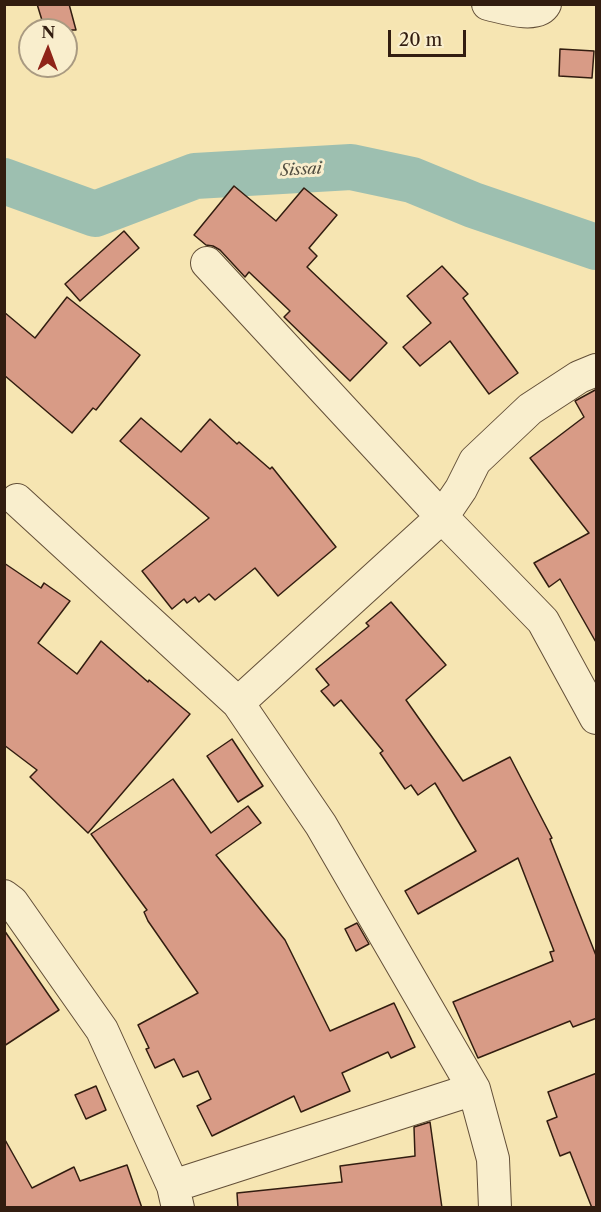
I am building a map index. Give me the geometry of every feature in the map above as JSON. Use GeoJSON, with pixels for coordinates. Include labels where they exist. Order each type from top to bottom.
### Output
{"type":"FeatureCollection","features":[{"type":"Feature","properties":{"kind":"street"},"geometry":{"type":"LineString","coordinates":[[488,4],[534,12],[543,9],[545,4]]}},
{"type":"Feature","properties":{"kind":"street"},"geometry":{"type":"LineString","coordinates":[[207,263],[442,517],[543,621],[597,718]]}},
{"type":"Feature","properties":{"kind":"street"},"geometry":{"type":"LineString","coordinates":[[238,703],[442,517],[461,489],[475,461],[530,409],[579,377],[597,370]]}},
{"type":"Feature","properties":{"kind":"street"},"geometry":{"type":"LineString","coordinates":[[17,500],[238,703],[321,825],[474,1089],[493,1159],[495,1208]]}},
{"type":"Feature","properties":{"kind":"street"},"geometry":{"type":"LineString","coordinates":[[4,896],[12,902],[102,1030],[175,1197],[474,1089]]}},
{"type":"Feature","properties":{"kind":"building"},"geometry":{"type":"Polygon","coordinates":[[[37,4],[69,4],[73,18],[41,18],[37,4]]]}},
{"type":"Feature","properties":{"kind":"building"},"geometry":{"type":"Polygon","coordinates":[[[560,49],[594,51],[592,78],[559,76],[560,49]]]}},
{"type":"Feature","properties":{"kind":"building"},"geometry":{"type":"Polygon","coordinates":[[[234,186],[276,221],[304,188],[337,215],[309,248],[317,256],[307,267],[387,343],[350,381],[284,317],[290,311],[249,272],[245,277],[220,250],[206,245],[194,235],[234,186]]]}},
{"type":"Feature","properties":{"kind":"building"},"geometry":{"type":"Polygon","coordinates":[[[124,231],[139,248],[80,301],[65,284],[124,231]]]}},
{"type":"Feature","properties":{"kind":"building"},"geometry":{"type":"Polygon","coordinates":[[[442,266],[468,294],[463,298],[518,373],[489,394],[450,341],[420,366],[403,347],[431,323],[407,296],[442,266]]]}},
{"type":"Feature","properties":{"kind":"building"},"geometry":{"type":"Polygon","coordinates":[[[67,297],[140,355],[96,410],[93,408],[72,433],[4,375],[4,312],[35,338],[67,297]]]}},
{"type":"Feature","properties":{"kind":"building"},"geometry":{"type":"Polygon","coordinates":[[[597,389],[597,644],[560,579],[549,587],[534,563],[589,533],[530,458],[584,417],[575,401],[597,389]]]}},
{"type":"Feature","properties":{"kind":"building"},"geometry":{"type":"Polygon","coordinates":[[[141,418],[181,452],[210,419],[237,444],[239,442],[270,469],[272,467],[336,547],[278,596],[255,568],[215,600],[209,594],[199,602],[195,597],[187,603],[184,599],[172,609],[142,571],[209,518],[120,441],[141,418]]]}},
{"type":"Feature","properties":{"kind":"building"},"geometry":{"type":"Polygon","coordinates":[[[4,563],[41,588],[44,583],[70,601],[38,643],[77,674],[101,641],[148,682],[149,680],[190,714],[88,833],[30,777],[37,770],[4,745],[4,563]]]}},
{"type":"Feature","properties":{"kind":"building"},"geometry":{"type":"Polygon","coordinates":[[[391,602],[446,665],[406,700],[463,781],[510,757],[552,838],[550,839],[597,958],[597,1018],[573,1027],[570,1021],[478,1058],[453,1002],[553,961],[550,952],[554,951],[518,858],[418,914],[405,891],[476,851],[435,783],[418,795],[411,785],[405,789],[380,753],[383,751],[341,700],[334,706],[321,691],[329,685],[316,669],[369,626],[366,623],[391,602]]]}},
{"type":"Feature","properties":{"kind":"building"},"geometry":{"type":"Polygon","coordinates":[[[232,739],[263,786],[238,802],[207,756],[232,739]]]}},
{"type":"Feature","properties":{"kind":"building"},"geometry":{"type":"Polygon","coordinates":[[[173,779],[211,833],[248,806],[261,823],[216,855],[285,940],[330,1031],[394,1003],[415,1047],[391,1058],[388,1052],[342,1073],[350,1091],[301,1112],[294,1096],[212,1136],[197,1106],[211,1099],[198,1071],[183,1077],[174,1059],[155,1068],[138,1025],[198,993],[148,921],[144,912],[147,910],[91,834],[173,779]]]}},
{"type":"Feature","properties":{"kind":"building"},"geometry":{"type":"Polygon","coordinates":[[[357,923],[369,944],[356,951],[345,929],[357,923]]]}},
{"type":"Feature","properties":{"kind":"building"},"geometry":{"type":"Polygon","coordinates":[[[4,930],[59,1010],[4,1046],[4,930]]]}},
{"type":"Feature","properties":{"kind":"building"},"geometry":{"type":"Polygon","coordinates":[[[597,1073],[597,1208],[592,1208],[570,1152],[560,1156],[547,1121],[557,1117],[548,1092],[597,1073]]]}},
{"type":"Feature","properties":{"kind":"building"},"geometry":{"type":"Polygon","coordinates":[[[96,1086],[106,1110],[86,1119],[75,1095],[96,1086]]]}},
{"type":"Feature","properties":{"kind":"building"},"geometry":{"type":"Polygon","coordinates":[[[430,1122],[442,1208],[238,1208],[237,1193],[342,1182],[340,1166],[415,1156],[414,1127],[430,1122]]]}},
{"type":"Feature","properties":{"kind":"building"},"geometry":{"type":"Polygon","coordinates":[[[4,1138],[32,1188],[74,1167],[80,1181],[127,1165],[142,1208],[4,1208],[4,1138]]]}},
{"type":"Feature","properties":{"kind":"waterway","name":"Sissai"},"geometry":{"type":"LineString","coordinates":[[4,181],[95,214],[195,176],[351,167],[412,180],[473,205],[596,247]]}}]}
